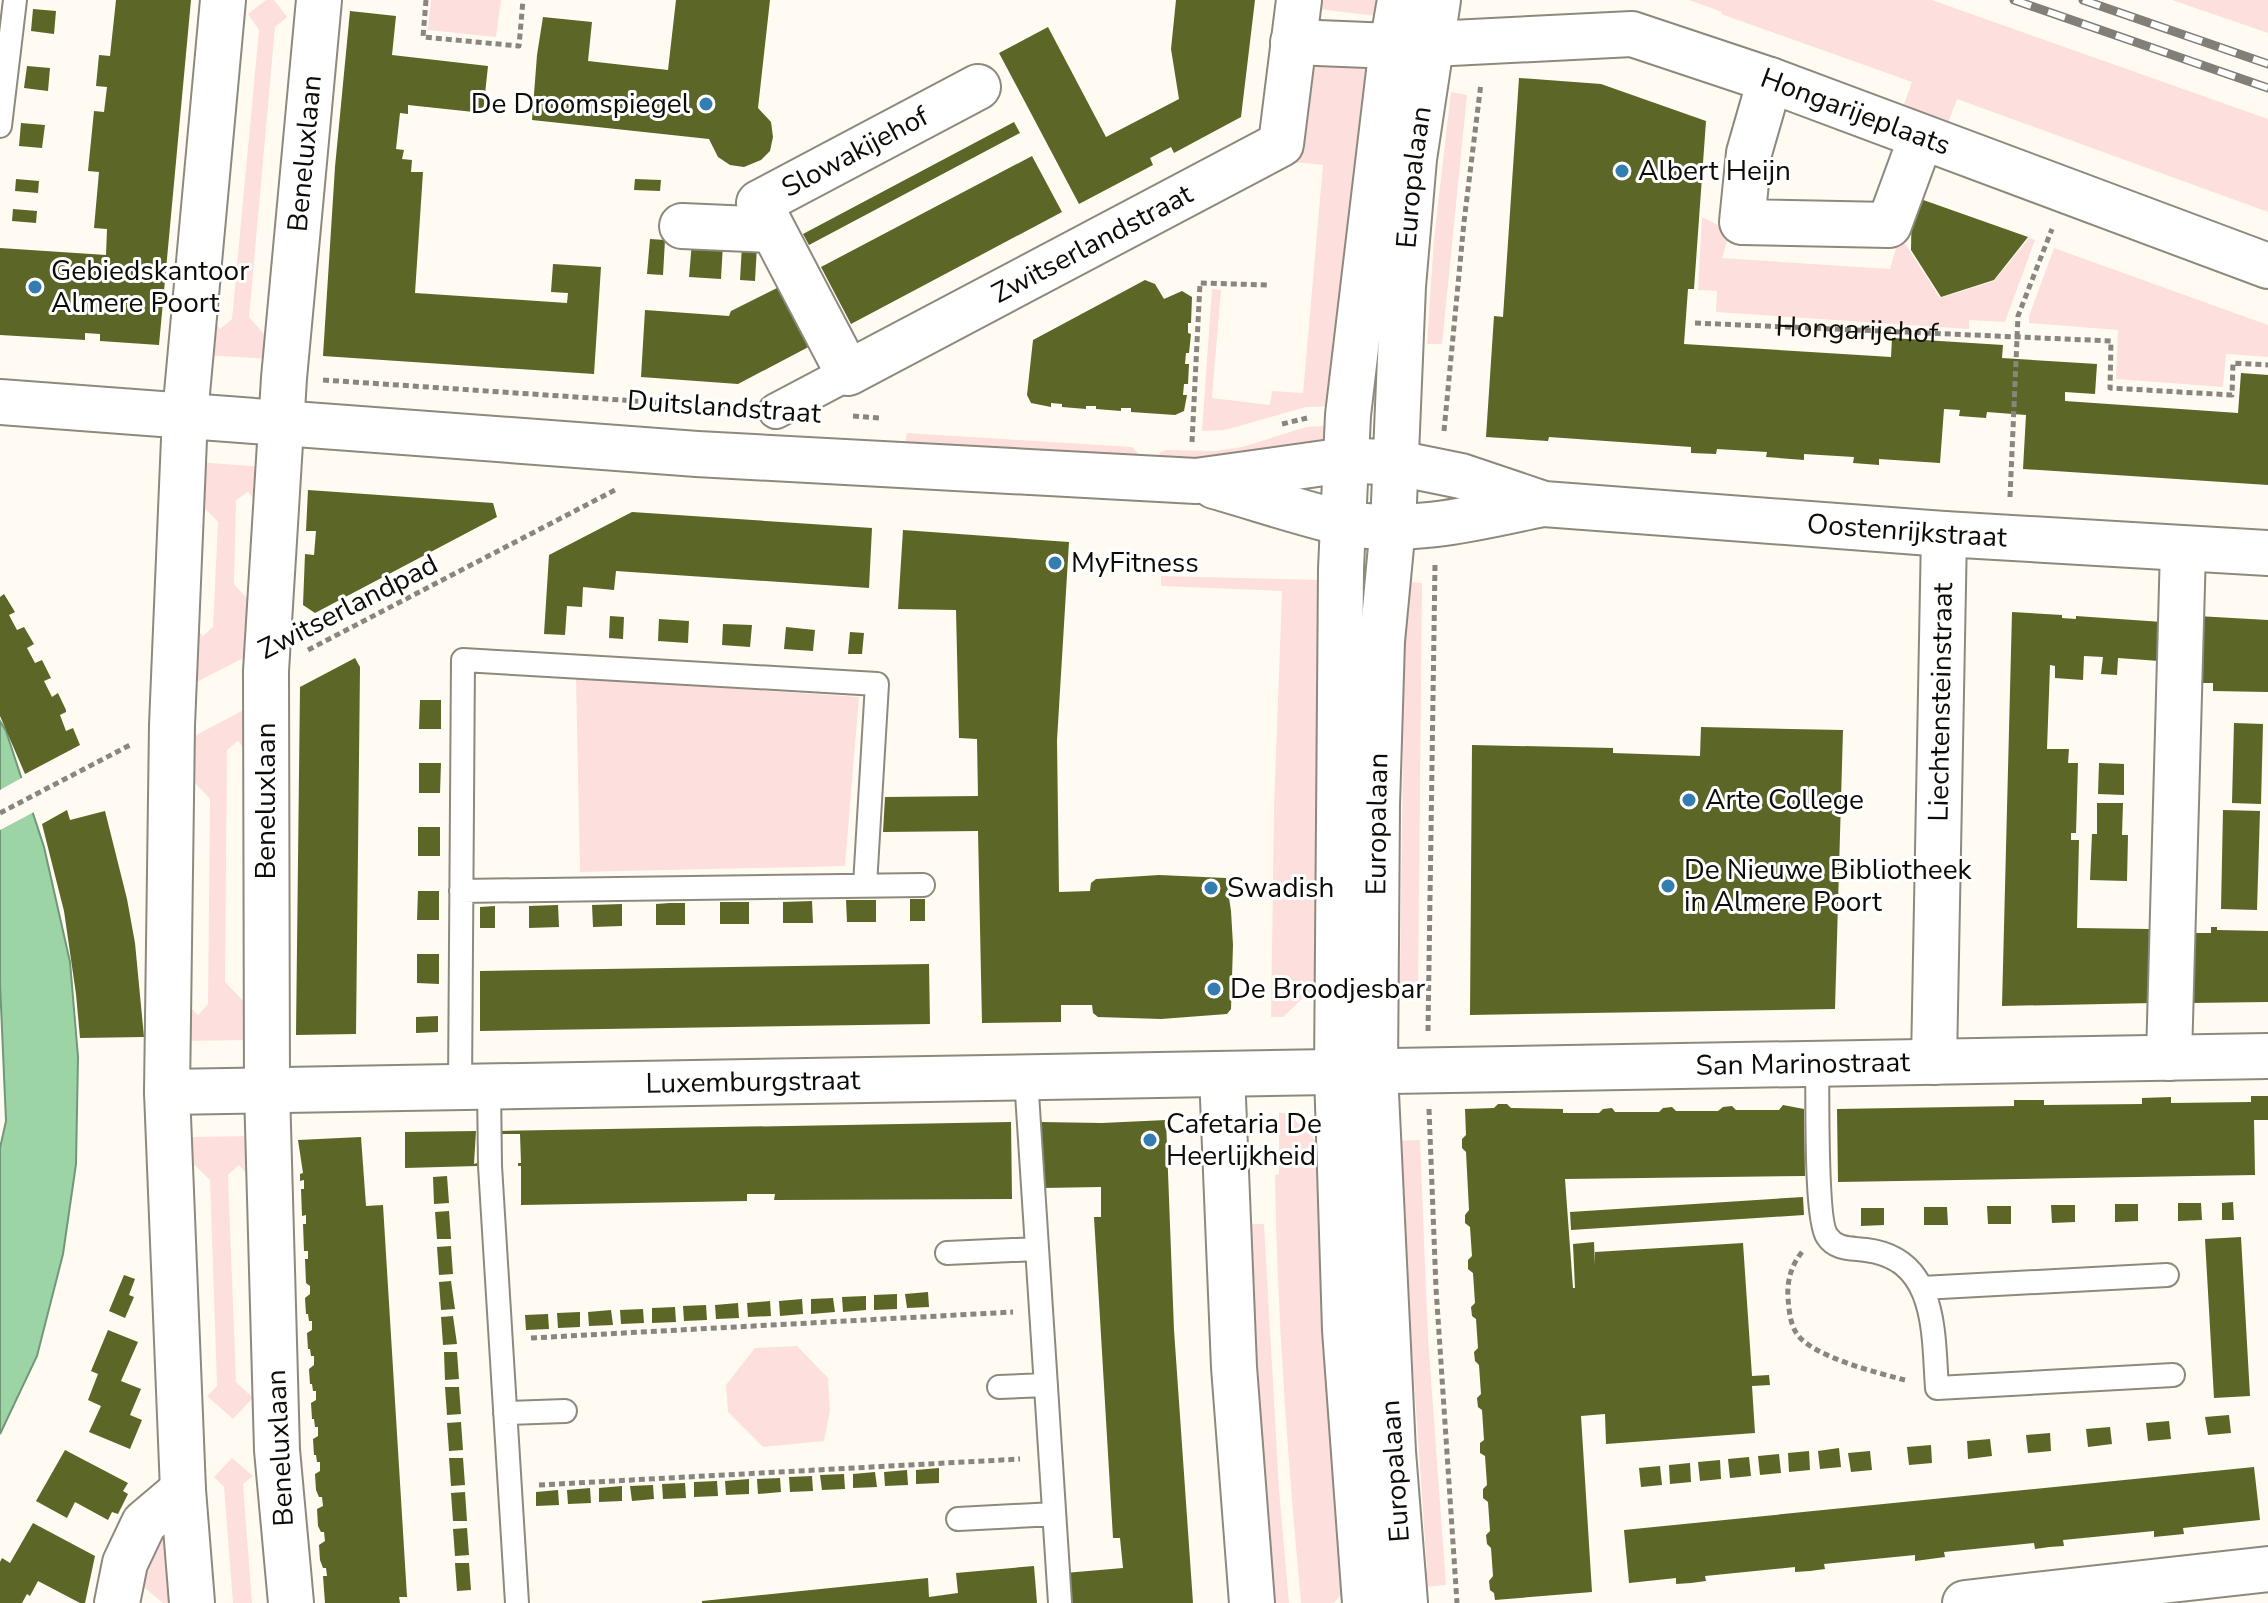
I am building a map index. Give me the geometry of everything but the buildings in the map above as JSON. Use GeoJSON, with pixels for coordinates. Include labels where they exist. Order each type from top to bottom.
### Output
{"type":"FeatureCollection","features":[{"type":"Feature","properties":{"kind":"street"},"geometry":{"type":"LineString","coordinates":[[192,1603],[183,1490],[167,1092],[172,725],[185,415],[223,0]]}},
{"type":"Feature","properties":{"kind":"street","name":"Beneluxlaan"},"geometry":{"type":"LineString","coordinates":[[291,1603],[277,1450],[267,1090],[266,671],[284,378],[319,0]]}},
{"type":"Feature","properties":{"kind":"street","name":"Europalaan"},"geometry":{"type":"LineString","coordinates":[[1365,1603],[1345,1330],[1356,1072],[1377,805],[1381,656],[1393,526],[1403,286],[1414,159],[1411,46],[1400,0]]}},
{"type":"Feature","properties":{"kind":"street","name":"Europalaan"},"geometry":{"type":"LineString","coordinates":[[1405,1603],[1356,1072],[1342,522],[1348,415],[1411,46],[1438,0]]}},
{"type":"Feature","properties":{"kind":"street"},"geometry":{"type":"LineString","coordinates":[[1296,21],[1411,46]]}},
{"type":"Feature","properties":{"kind":"street","name":"Zwitserlandstraat"},"geometry":{"type":"LineString","coordinates":[[776,411],[1281,144],[1296,21]]}},
{"type":"Feature","properties":{"kind":"street","name":"Hongarijeplaats"},"geometry":{"type":"LineString","coordinates":[[1411,46],[1632,34],[1770,80],[2268,266]]}},
{"type":"Feature","properties":{"kind":"street"},"geometry":{"type":"LineString","coordinates":[[1770,80],[1749,153],[1742,222],[1889,225],[1921,138]]}},
{"type":"Feature","properties":{"kind":"street","name":"Slowakijehof"},"geometry":{"type":"LineString","coordinates":[[848,373],[759,203],[978,87]]}},
{"type":"Feature","properties":{"kind":"street","name":"Slowakijehof"},"geometry":{"type":"LineString","coordinates":[[682,226],[772,230]]}},
{"type":"Feature","properties":{"kind":"street","name":"Duitslandstraat"},"geometry":{"type":"LineString","coordinates":[[0,402],[658,451],[1195,455],[1397,463]]}},
{"type":"Feature","properties":{"kind":"street","name":"Duitslandstraat"},"geometry":{"type":"LineString","coordinates":[[1195,455],[1342,522],[1393,526]]}},
{"type":"Feature","properties":{"kind":"street","name":"Oostenrijkstraat"},"geometry":{"type":"LineString","coordinates":[[1397,463],[1461,476],[1544,504],[1944,534],[2268,553]]}},
{"type":"Feature","properties":{"kind":"street","name":"Oostenrijkstraat"},"geometry":{"type":"LineString","coordinates":[[1393,526],[1457,522],[1544,504]]}},
{"type":"Feature","properties":{"kind":"street","name":"Liechtensteinstraat"},"geometry":{"type":"LineString","coordinates":[[1934,1062],[1944,534]]}},
{"type":"Feature","properties":{"kind":"street"},"geometry":{"type":"LineString","coordinates":[[2169,1058],[2183,549]]}},
{"type":"Feature","properties":{"kind":"street","name":"San Marinostraat"},"geometry":{"type":"LineString","coordinates":[[1356,1072],[2268,1056]]}},
{"type":"Feature","properties":{"kind":"street","name":"Luxemburgstraat"},"geometry":{"type":"LineString","coordinates":[[167,1092],[1356,1072]]}},
{"type":"Feature","properties":{"kind":"street"},"geometry":{"type":"LineString","coordinates":[[1222,1074],[1234,1367],[1252,1603]]}},
{"type":"Feature","properties":{"kind":"street"},"geometry":{"type":"LineString","coordinates":[[117,1603],[125,1563],[144,1523],[183,1490]]}},
{"type":"Feature","properties":{"kind":"street"},"geometry":{"type":"LineString","coordinates":[[1965,1603],[2268,1569]]}},
{"type":"Feature","properties":{"kind":"lane"},"geometry":{"type":"LineString","coordinates":[[0,126],[15,0]]}},
{"type":"Feature","properties":{"kind":"lane"},"geometry":{"type":"LineString","coordinates":[[517,1603],[490,1166],[474,1087],[461,891],[463,660],[877,684],[865,885]]}},
{"type":"Feature","properties":{"kind":"lane"},"geometry":{"type":"LineString","coordinates":[[461,891],[923,885]]}},
{"type":"Feature","properties":{"kind":"lane"},"geometry":{"type":"LineString","coordinates":[[1817,1064],[1824,1230],[1827,1238],[1840,1247],[1870,1250],[1894,1259],[1912,1273],[1922,1288],[1932,1314],[1937,1388],[2173,1375]]}},
{"type":"Feature","properties":{"kind":"lane"},"geometry":{"type":"LineString","coordinates":[[1026,1078],[1060,1603]]}},
{"type":"Feature","properties":{"kind":"lane"},"geometry":{"type":"LineString","coordinates":[[947,1253],[1037,1249]]}},
{"type":"Feature","properties":{"kind":"lane"},"geometry":{"type":"LineString","coordinates":[[1922,1288],[2167,1275]]}},
{"type":"Feature","properties":{"kind":"lane"},"geometry":{"type":"LineString","coordinates":[[999,1387],[1046,1385]]}},
{"type":"Feature","properties":{"kind":"lane"},"geometry":{"type":"LineString","coordinates":[[505,1413],[565,1411]]}},
{"type":"Feature","properties":{"kind":"lane"},"geometry":{"type":"LineString","coordinates":[[958,1519],[1054,1514]]}},
{"type":"Feature","properties":{"kind":"path"},"geometry":{"type":"LineString","coordinates":[[426,0],[423,37],[519,46],[523,0]]}},
{"type":"Feature","properties":{"kind":"path","name":"Europalaan"},"geometry":{"type":"LineString","coordinates":[[1399,420],[1444,423],[1486,42]]}},
{"type":"Feature","properties":{"kind":"path"},"geometry":{"type":"LineString","coordinates":[[2009,538],[2018,316],[2067,192]]}},
{"type":"Feature","properties":{"kind":"path"},"geometry":{"type":"LineString","coordinates":[[1195,455],[1200,283],[1268,285]]}},
{"type":"Feature","properties":{"kind":"path","name":"Hongarijehof"},"geometry":{"type":"LineString","coordinates":[[1695,323],[2111,341],[2110,388],[2232,395],[2233,363],[2268,365]]}},
{"type":"Feature","properties":{"kind":"path","name":"Duitslandstraat"},"geometry":{"type":"LineString","coordinates":[[284,378],[776,411]]}},
{"type":"Feature","properties":{"kind":"path","name":"Zwitserlandpad"},"geometry":{"type":"LineString","coordinates":[[266,671],[605,497],[628,482],[658,451],[687,405]]}},
{"type":"Feature","properties":{"kind":"path","name":"Duitslandstraat"},"geometry":{"type":"LineString","coordinates":[[838,415],[885,419]]}},
{"type":"Feature","properties":{"kind":"path"},"geometry":{"type":"LineString","coordinates":[[1273,426],[1297,419],[1348,415]]}},
{"type":"Feature","properties":{"kind":"path"},"geometry":{"type":"LineString","coordinates":[[1177,441],[1195,455]]}},
{"type":"Feature","properties":{"kind":"path"},"geometry":{"type":"LineString","coordinates":[[0,813],[172,725]]}},
{"type":"Feature","properties":{"kind":"path"},"geometry":{"type":"LineString","coordinates":[[1827,1238],[1804,1250],[1790,1275],[1789,1313],[1798,1336],[1832,1358],[1937,1388]]}},
{"type":"Feature","properties":{"kind":"path"},"geometry":{"type":"LineString","coordinates":[[501,1340],[1042,1310]]}},
{"type":"Feature","properties":{"kind":"path"},"geometry":{"type":"LineString","coordinates":[[510,1486],[1051,1457]]}},
{"type":"Feature","properties":{"kind":"shaded area"},"geometry":{"type":"Polygon","coordinates":[[[266,0],[274,0],[287,17],[275,27],[249,317],[273,344],[273,359],[202,355],[205,311],[220,329],[232,319],[259,30],[248,14],[266,0]]]}},
{"type":"Feature","properties":{"kind":"shaded area"},"geometry":{"type":"Polygon","coordinates":[[[431,0],[501,0],[496,37],[428,30],[431,0]]]}},
{"type":"Feature","properties":{"kind":"shaded area"},"geometry":{"type":"Polygon","coordinates":[[[1311,0],[1386,0],[1385,17],[1310,8],[1311,0]]]}},
{"type":"Feature","properties":{"kind":"shaded area"},"geometry":{"type":"Polygon","coordinates":[[[1689,0],[1932,0],[2268,119],[2268,212],[1957,99],[1947,126],[1902,110],[1912,82],[1689,0]]]}},
{"type":"Feature","properties":{"kind":"shaded area"},"geometry":{"type":"Polygon","coordinates":[[[2172,0],[2268,0],[2268,33],[2172,0]]]}},
{"type":"Feature","properties":{"kind":"shaded area"},"geometry":{"type":"Polygon","coordinates":[[[1304,61],[1379,71],[1342,406],[1306,407],[1225,430],[1202,431],[1212,289],[1221,290],[1212,398],[1270,405],[1272,391],[1303,393],[1323,165],[1292,162],[1304,61]]]}},
{"type":"Feature","properties":{"kind":"shaded area"},"geometry":{"type":"Polygon","coordinates":[[[1451,92],[1467,95],[1442,344],[1427,344],[1434,239],[1451,92]]]}},
{"type":"Feature","properties":{"kind":"shaded area"},"geometry":{"type":"Polygon","coordinates":[[[1702,217],[1730,231],[1722,258],[1890,269],[1898,241],[1904,242],[1940,298],[1994,281],[2029,238],[2035,240],[2005,322],[1969,320],[1969,329],[1716,312],[1717,291],[1698,290],[1702,217]]]}},
{"type":"Feature","properties":{"kind":"shaded area"},"geometry":{"type":"Polygon","coordinates":[[[2054,248],[2268,325],[2268,357],[2226,354],[2223,387],[2116,379],[2118,330],[2029,323],[2054,248]]]}},
{"type":"Feature","properties":{"kind":"shaded area"},"geometry":{"type":"Polygon","coordinates":[[[1339,425],[1324,443],[1191,463],[1158,460],[1160,452],[1166,450],[1216,451],[1242,447],[1306,427],[1339,425]]]}},
{"type":"Feature","properties":{"kind":"shaded area"},"geometry":{"type":"Polygon","coordinates":[[[907,433],[1132,447],[1137,452],[1137,464],[904,449],[907,433]]]}},
{"type":"Feature","properties":{"kind":"shaded area"},"geometry":{"type":"Polygon","coordinates":[[[195,462],[266,467],[263,509],[248,492],[236,500],[234,584],[259,612],[257,651],[185,688],[188,619],[203,636],[213,627],[218,522],[193,496],[195,462]]]}},
{"type":"Feature","properties":{"kind":"shaded area"},"geometry":{"type":"Polygon","coordinates":[[[1161,576],[1326,580],[1326,997],[1304,997],[1283,1017],[1271,1017],[1282,591],[1161,586],[1161,576]]]}},
{"type":"Feature","properties":{"kind":"shaded area"},"geometry":{"type":"Polygon","coordinates":[[[1398,581],[1422,583],[1418,997],[1385,997],[1385,975],[1400,974],[1404,678],[1389,677],[1398,581]]]}},
{"type":"Feature","properties":{"kind":"shaded area"},"geometry":{"type":"Polygon","coordinates":[[[576,678],[859,697],[845,866],[580,872],[576,678]]]}},
{"type":"Feature","properties":{"kind":"shaded area"},"geometry":{"type":"Polygon","coordinates":[[[255,704],[253,760],[238,741],[227,750],[225,982],[251,1009],[252,1040],[181,1041],[181,998],[198,1015],[208,1004],[210,799],[182,769],[183,742],[255,704]]]}},
{"type":"Feature","properties":{"kind":"shaded area"},"geometry":{"type":"Polygon","coordinates":[[[0,721],[44,847],[70,962],[78,1057],[76,1164],[63,1254],[37,1356],[0,1434],[0,1148],[6,1121],[0,983],[0,721]]]}},
{"type":"Feature","properties":{"kind":"shaded area"},"geometry":{"type":"Polygon","coordinates":[[[1279,1113],[1288,1113],[1317,1142],[1329,1142],[1354,1593],[1341,1594],[1334,1603],[1301,1603],[1278,1282],[1275,1175],[1279,1174],[1279,1113]]]}},
{"type":"Feature","properties":{"kind":"shaded area"},"geometry":{"type":"Polygon","coordinates":[[[253,1136],[255,1182],[239,1165],[228,1175],[236,1382],[253,1398],[233,1419],[207,1396],[217,1386],[210,1180],[184,1155],[186,1137],[253,1136]]]}},
{"type":"Feature","properties":{"kind":"shaded area"},"geometry":{"type":"Polygon","coordinates":[[[1420,1140],[1428,1338],[1446,1585],[1413,1588],[1412,1571],[1427,1569],[1403,1163],[1388,1162],[1387,1141],[1420,1140]]]}},
{"type":"Feature","properties":{"kind":"shaded area"},"geometry":{"type":"Polygon","coordinates":[[[1251,1224],[1264,1224],[1279,1489],[1289,1603],[1275,1603],[1257,1364],[1251,1224]]]}},
{"type":"Feature","properties":{"kind":"shaded area"},"geometry":{"type":"Polygon","coordinates":[[[797,1346],[828,1378],[830,1411],[824,1441],[763,1447],[728,1412],[726,1385],[755,1348],[797,1346]]]}},
{"type":"Feature","properties":{"kind":"shaded area"},"geometry":{"type":"Polygon","coordinates":[[[232,1458],[253,1476],[243,1484],[252,1603],[233,1603],[224,1487],[214,1477],[232,1458]]]}},
{"type":"Feature","properties":{"kind":"shaded area"},"geometry":{"type":"Polygon","coordinates":[[[164,1526],[170,1603],[163,1603],[140,1584],[164,1526]]]}},
{"type":"Feature","properties":{"kind":"pier"},"geometry":{"type":"Polygon","coordinates":[[[25,776],[36,811],[0,830],[0,790],[25,776]]]}},
{"type":"Feature","properties":{"kind":"railway"},"geometry":{"type":"LineString","coordinates":[[2014,0],[2268,88]]}},
{"type":"Feature","properties":{"kind":"railway"},"geometry":{"type":"LineString","coordinates":[[2083,0],[2268,64]]}},
{"type":"Feature","properties":{"kind":"place","name":"De Droomspiegel"},"geometry":{"type":"Point","coordinates":[706,104]}},
{"type":"Feature","properties":{"kind":"place","name":"Albert Heijn"},"geometry":{"type":"Point","coordinates":[1622,171]}},
{"type":"Feature","properties":{"kind":"place","name":"Gebiedskantoor Almere Poort"},"geometry":{"type":"Point","coordinates":[35,287]}},
{"type":"Feature","properties":{"kind":"place","name":"MyFitness"},"geometry":{"type":"Point","coordinates":[1055,563]}},
{"type":"Feature","properties":{"kind":"place","name":"Arte College"},"geometry":{"type":"Point","coordinates":[1689,800]}},
{"type":"Feature","properties":{"kind":"place","name":"De Nieuwe Bibliotheek in Almere Poort"},"geometry":{"type":"Point","coordinates":[1668,886]}},
{"type":"Feature","properties":{"kind":"place","name":"Swadish"},"geometry":{"type":"Point","coordinates":[1211,888]}},
{"type":"Feature","properties":{"kind":"place","name":"De Broodjesbar"},"geometry":{"type":"Point","coordinates":[1214,989]}},
{"type":"Feature","properties":{"kind":"place","name":"Cafetaria De Heerlijkheid"},"geometry":{"type":"Point","coordinates":[1150,1140]}}]}
